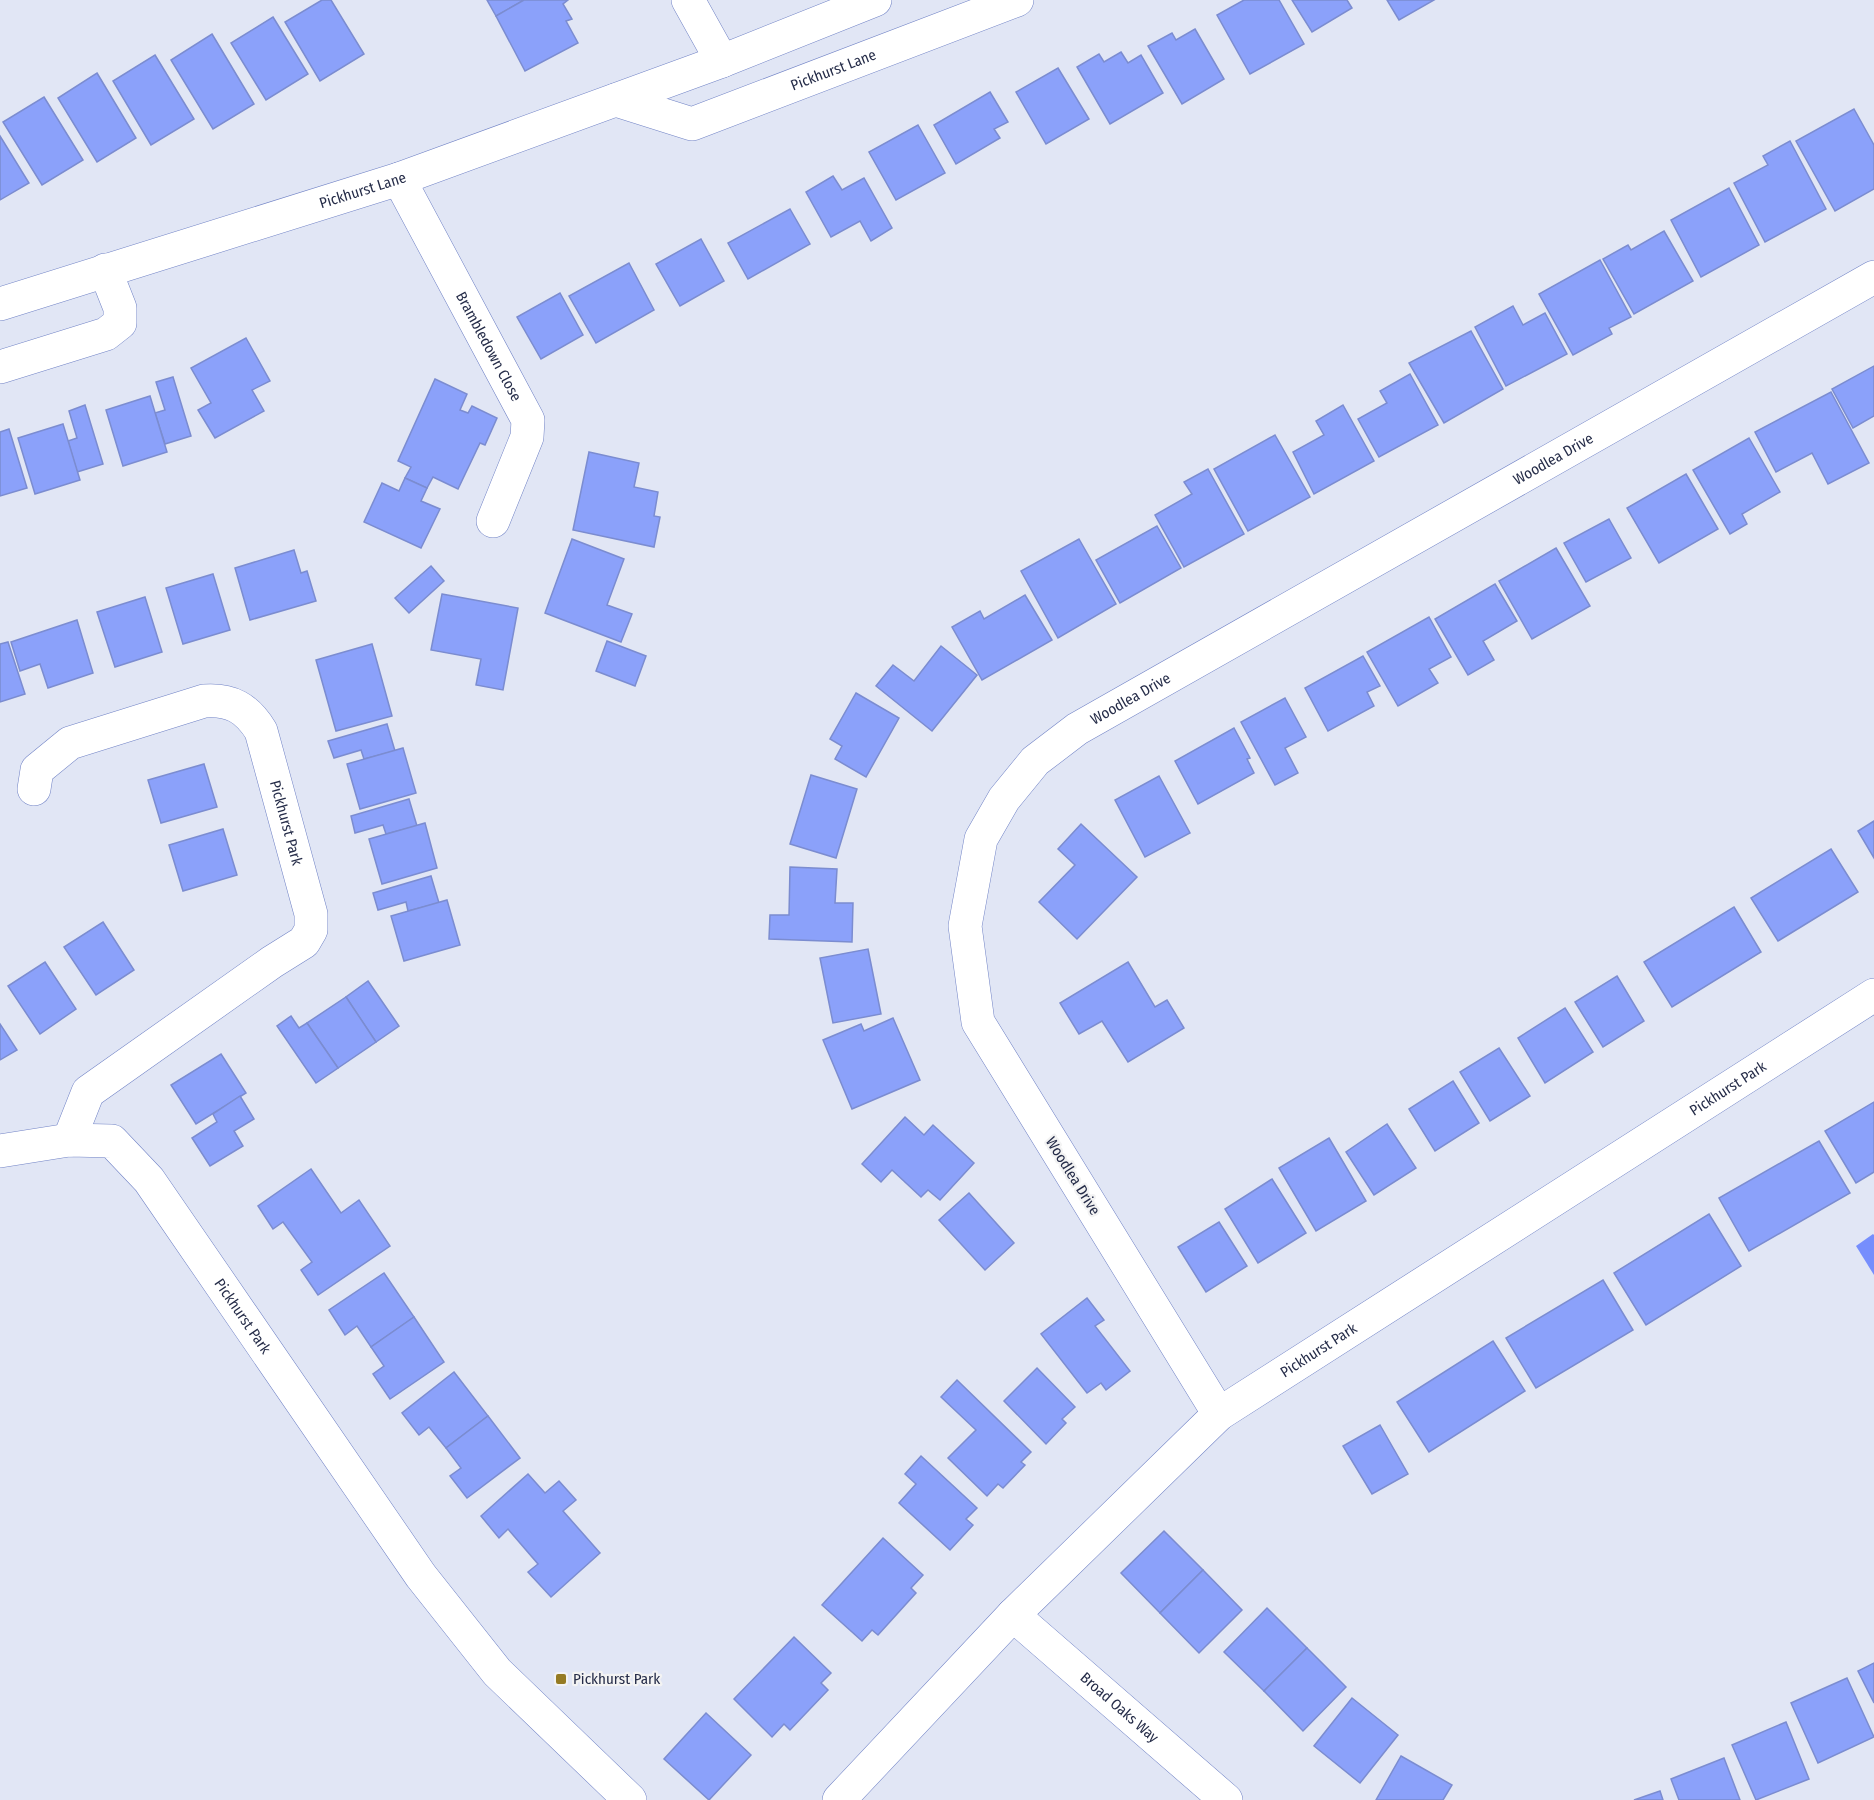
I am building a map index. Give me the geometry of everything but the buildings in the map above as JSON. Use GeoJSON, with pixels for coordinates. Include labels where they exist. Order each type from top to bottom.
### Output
{"type":"FeatureCollection","features":[{"type":"Feature","properties":{"kind":"street"},"geometry":{"type":"LineString","coordinates":[[688,0],[722,61]]}},
{"type":"Feature","properties":{"kind":"street","name":"Pickhurst Lane"},"geometry":{"type":"LineString","coordinates":[[0,304],[399,179],[722,61],[875,0]]}},
{"type":"Feature","properties":{"kind":"street","name":"Pickhurst Lane"},"geometry":{"type":"LineString","coordinates":[[616,100],[692,124],[1017,0]]}},
{"type":"Feature","properties":{"kind":"street","name":"Brambledown Close"},"geometry":{"type":"LineString","coordinates":[[399,179],[528,420],[527,437],[493,521]]}},
{"type":"Feature","properties":{"kind":"street"},"geometry":{"type":"LineString","coordinates":[[0,367],[106,334],[120,323],[120,308],[105,270]]}},
{"type":"Feature","properties":{"kind":"street","name":"Woodlea Drive"},"geometry":{"type":"LineString","coordinates":[[1219,1414],[978,1022],[965,926],[981,838],[1004,799],[1035,761],[1077,729],[1874,277]]}},
{"type":"Feature","properties":{"kind":"street","name":"Pickhurst Park"},"geometry":{"type":"LineString","coordinates":[[34,789],[37,770],[70,743],[204,701],[219,700],[239,707],[252,717],[261,731],[311,914],[311,930],[304,942],[272,962],[88,1092],[69,1140]]}},
{"type":"Feature","properties":{"kind":"street","name":"Pickhurst Park"},"geometry":{"type":"LineString","coordinates":[[839,1800],[1013,1615],[1219,1414],[1874,995]]}},
{"type":"Feature","properties":{"kind":"street","name":"Pickhurst Park"},"geometry":{"type":"LineString","coordinates":[[0,1150],[69,1140],[112,1141],[149,1180],[421,1576],[497,1672],[630,1800]]}},
{"type":"Feature","properties":{"kind":"street","name":"Broad Oaks Way"},"geometry":{"type":"LineString","coordinates":[[1013,1615],[1226,1800]]}},
{"type":"Feature","properties":{"kind":"water"},"geometry":{"type":"Polygon","coordinates":[[[1874,1235],[1874,1275],[1856,1246],[1874,1235]]]}},
{"type":"Feature","properties":{"kind":"place","name":"Pickhurst Park"},"geometry":{"type":"Point","coordinates":[561,1679]}}]}
